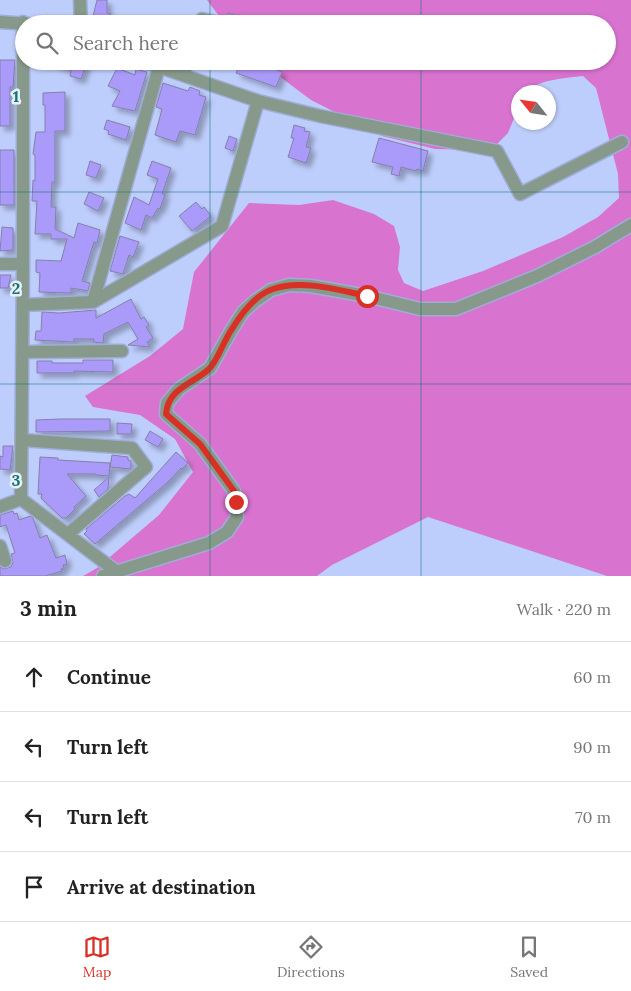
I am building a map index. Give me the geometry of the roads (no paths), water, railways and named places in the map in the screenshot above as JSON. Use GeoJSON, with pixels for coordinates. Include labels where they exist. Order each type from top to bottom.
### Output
{"type":"FeatureCollection","features":[{"type":"Feature","properties":{"kind":"street"},"geometry":{"type":"LineString","coordinates":[[80,0],[81,15]]}},
{"type":"Feature","properties":{"kind":"street"},"geometry":{"type":"LineString","coordinates":[[0,22],[15,23]]}},
{"type":"Feature","properties":{"kind":"street"},"geometry":{"type":"LineString","coordinates":[[21,499],[25,70]]}},
{"type":"Feature","properties":{"kind":"street"},"geometry":{"type":"LineString","coordinates":[[92,302],[158,70]]}},
{"type":"Feature","properties":{"kind":"street"},"geometry":{"type":"LineString","coordinates":[[168,70],[258,101],[320,116],[497,150],[520,194],[622,142]]}},
{"type":"Feature","properties":{"kind":"street"},"geometry":{"type":"LineString","coordinates":[[183,75],[185,70]]}},
{"type":"Feature","properties":{"kind":"street"},"geometry":{"type":"LineString","coordinates":[[23,305],[92,302],[222,226],[258,101]]}},
{"type":"Feature","properties":{"kind":"street"},"geometry":{"type":"LineString","coordinates":[[103,576],[209,543],[227,532],[237,517],[234,491],[200,444],[166,414],[167,403],[179,389],[210,368],[243,312],[271,290],[289,285],[311,286],[367,296],[420,309],[456,309],[537,276],[594,247],[631,225]]}},
{"type":"Feature","properties":{"kind":"street"},"geometry":{"type":"LineString","coordinates":[[0,264],[23,264]]}},
{"type":"Feature","properties":{"kind":"street"},"geometry":{"type":"LineString","coordinates":[[22,352],[122,351]]}},
{"type":"Feature","properties":{"kind":"street"},"geometry":{"type":"LineString","coordinates":[[22,440],[132,448],[146,467],[68,534]]}},
{"type":"Feature","properties":{"kind":"street"},"geometry":{"type":"LineString","coordinates":[[21,499],[117,572]]}},
{"type":"Feature","properties":{"kind":"street"},"geometry":{"type":"LineString","coordinates":[[0,507],[21,499]]}},
{"type":"Feature","properties":{"kind":"street"},"geometry":{"type":"LineString","coordinates":[[0,546],[4,561]]}}]}
